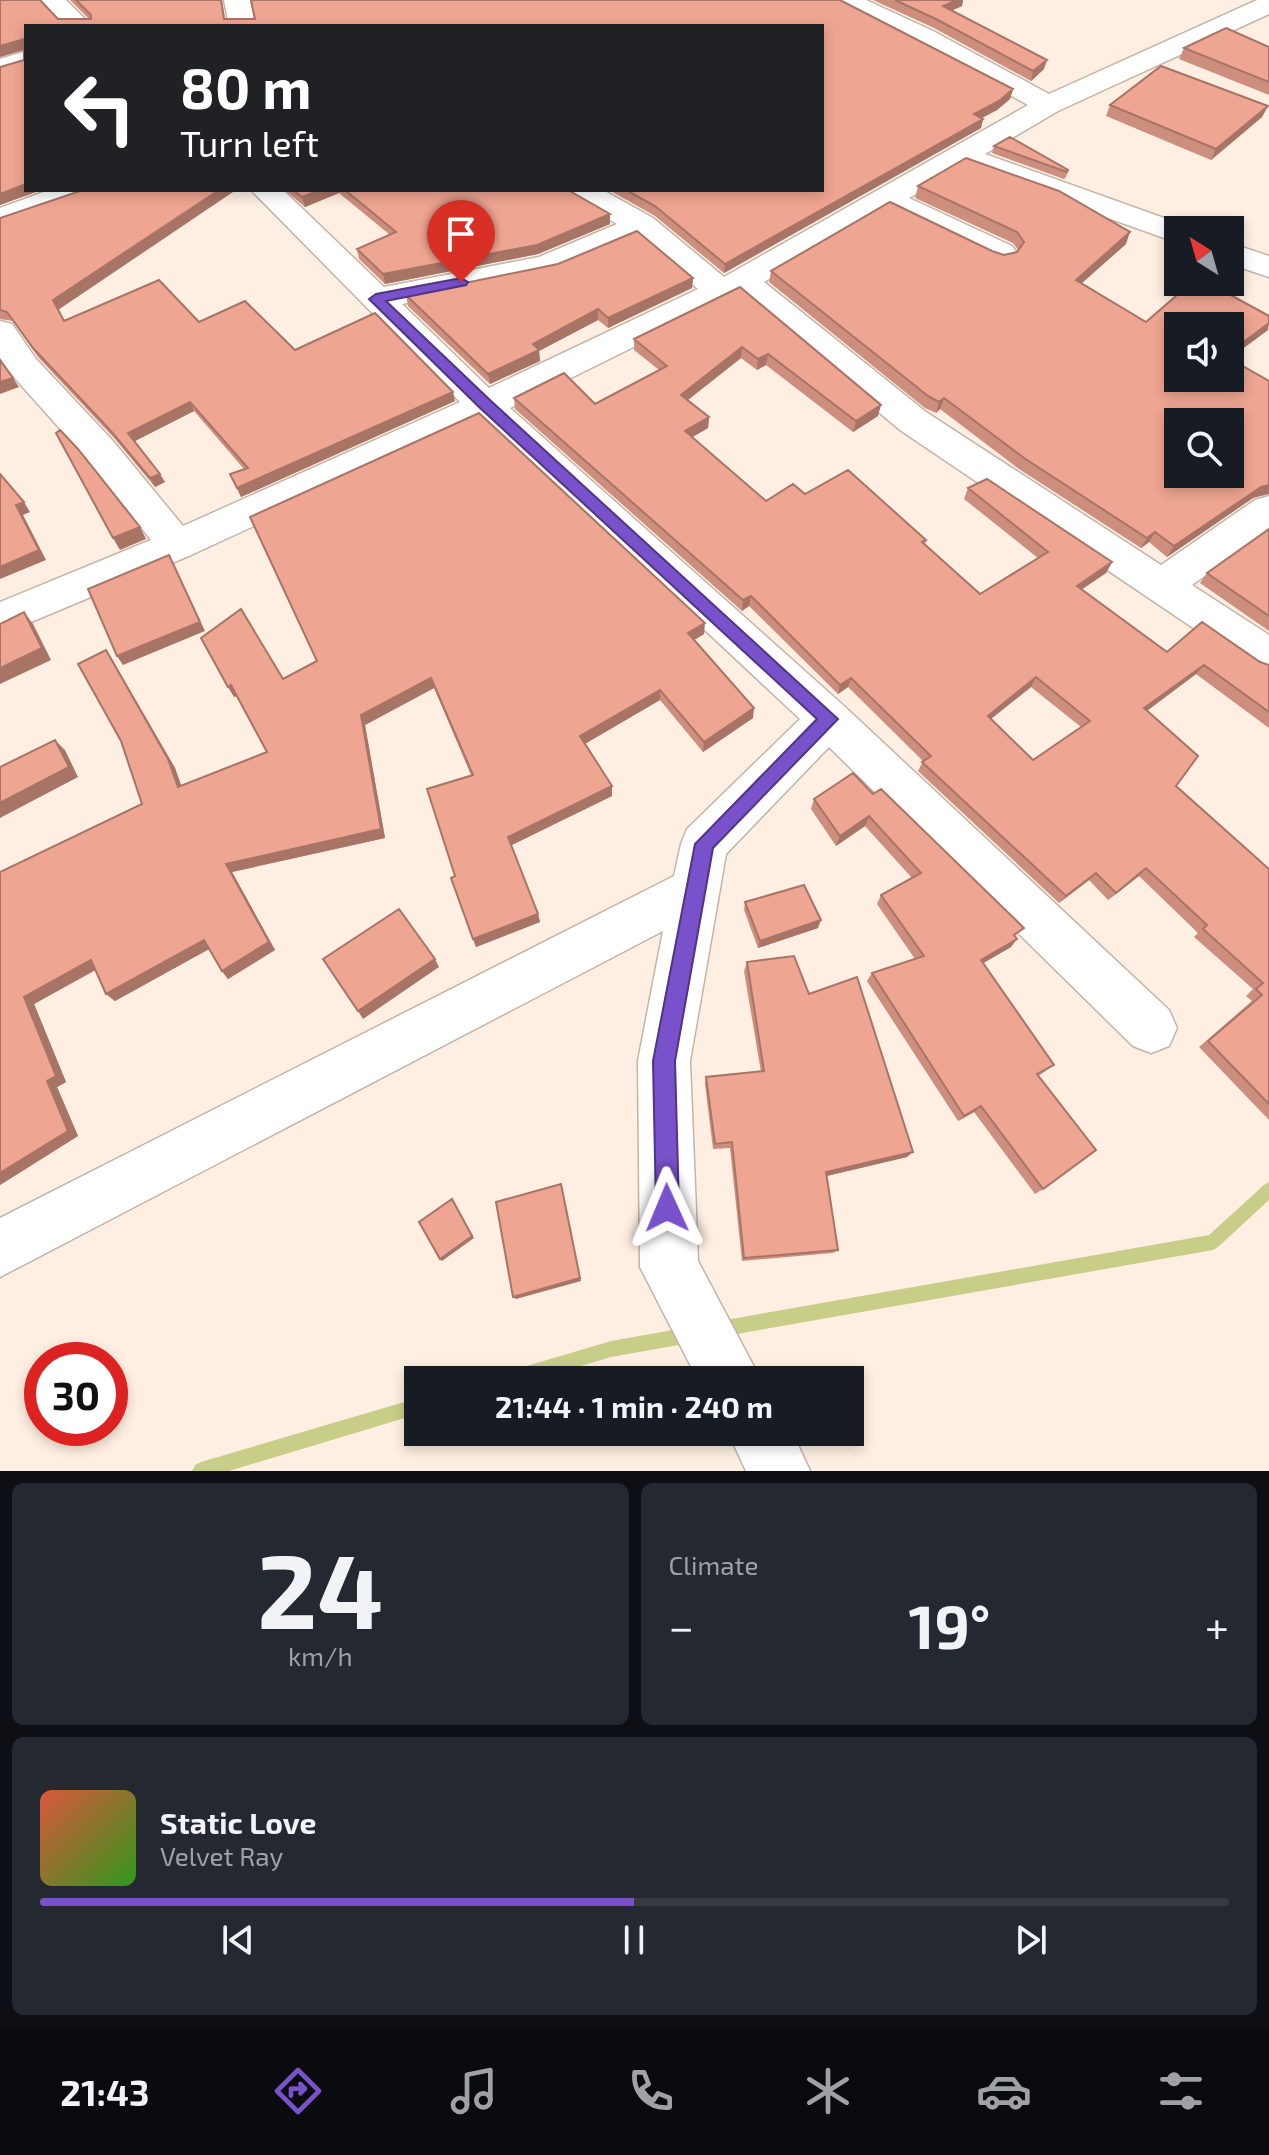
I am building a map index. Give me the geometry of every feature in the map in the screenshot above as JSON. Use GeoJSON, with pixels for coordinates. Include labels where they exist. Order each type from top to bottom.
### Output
{"type":"FeatureCollection","features":[{"type":"Feature","properties":{"kind":"street"},"geometry":{"type":"LineString","coordinates":[[51,0],[77,24]]}},
{"type":"Feature","properties":{"kind":"street"},"geometry":{"type":"LineString","coordinates":[[237,0],[242,24]]}},
{"type":"Feature","properties":{"kind":"street"},"geometry":{"type":"LineString","coordinates":[[846,0],[924,37],[1048,105]]}},
{"type":"Feature","properties":{"kind":"street"},"geometry":{"type":"LineString","coordinates":[[0,619],[177,545],[485,405],[731,286],[1048,105],[1269,4]]}},
{"type":"Feature","properties":{"kind":"street"},"geometry":{"type":"LineString","coordinates":[[1145,59],[1186,75]]}},
{"type":"Feature","properties":{"kind":"street"},"geometry":{"type":"LineString","coordinates":[[0,68],[24,60]]}},
{"type":"Feature","properties":{"kind":"street"},"geometry":{"type":"LineString","coordinates":[[961,155],[1164,229]]}},
{"type":"Feature","properties":{"kind":"street"},"geometry":{"type":"LineString","coordinates":[[0,218],[72,192]]}},
{"type":"Feature","properties":{"kind":"street"},"geometry":{"type":"LineString","coordinates":[[268,192],[485,405],[829,719],[1151,1028]]}},
{"type":"Feature","properties":{"kind":"street"},"geometry":{"type":"LineString","coordinates":[[584,192],[642,225],[731,286],[913,421],[1269,657]]}},
{"type":"Feature","properties":{"kind":"street"},"geometry":{"type":"LineString","coordinates":[[888,199],[1001,253]]}},
{"type":"Feature","properties":{"kind":"street"},"geometry":{"type":"LineString","coordinates":[[376,299],[547,265],[642,225]]}},
{"type":"Feature","properties":{"kind":"street"},"geometry":{"type":"LineString","coordinates":[[1244,258],[1269,267]]}},
{"type":"Feature","properties":{"kind":"street"},"geometry":{"type":"LineString","coordinates":[[0,332],[24,367],[100,450],[177,545]]}},
{"type":"Feature","properties":{"kind":"street"},"geometry":{"type":"LineString","coordinates":[[1161,586],[1269,510]]}},
{"type":"Feature","properties":{"kind":"street"},"geometry":{"type":"LineString","coordinates":[[723,1366],[669,1267],[664,1061],[704,844],[829,719]]}},
{"type":"Feature","properties":{"kind":"street"},"geometry":{"type":"LineString","coordinates":[[0,1248],[695,890]]}},
{"type":"Feature","properties":{"kind":"street"},"geometry":{"type":"LineString","coordinates":[[766,1446],[779,1471]]}},
{"type":"Feature","properties":{"kind":"building"},"geometry":{"type":"Polygon","coordinates":[[[0,0],[40,0],[58,19],[91,19],[91,15],[76,0],[221,0],[224,19],[255,19],[251,0],[840,0],[1013,89],[999,101],[974,114],[983,119],[725,264],[655,206],[630,192],[824,192],[824,24],[24,24],[24,39],[0,46],[0,0]]]}},
{"type":"Feature","properties":{"kind":"building"},"geometry":{"type":"Polygon","coordinates":[[[895,0],[957,0],[943,6],[1047,60],[1033,71],[895,0]]]}},
{"type":"Feature","properties":{"kind":"building"},"geometry":{"type":"Polygon","coordinates":[[[1226,28],[1269,47],[1269,82],[1184,48],[1226,28]]]}},
{"type":"Feature","properties":{"kind":"building"},"geometry":{"type":"Polygon","coordinates":[[[24,60],[24,185],[0,194],[0,67],[24,60]]]}},
{"type":"Feature","properties":{"kind":"building"},"geometry":{"type":"Polygon","coordinates":[[[1161,66],[1268,106],[1216,149],[1110,105],[1161,66]]]}},
{"type":"Feature","properties":{"kind":"building"},"geometry":{"type":"Polygon","coordinates":[[[1010,137],[1068,170],[1067,172],[994,146],[1010,137]]]}},
{"type":"Feature","properties":{"kind":"building"},"geometry":{"type":"Polygon","coordinates":[[[966,158],[1059,191],[1130,232],[1076,280],[1146,322],[1176,296],[1233,296],[1269,316],[1269,323],[1244,342],[1244,312],[1164,312],[1164,392],[1244,392],[1244,367],[1269,381],[1269,485],[1261,487],[1174,546],[1155,532],[1147,538],[1024,458],[944,398],[939,402],[928,396],[771,271],[890,202],[1004,255],[1017,252],[1024,242],[1017,232],[918,186],[966,158]]]}},
{"type":"Feature","properties":{"kind":"building"},"geometry":{"type":"Polygon","coordinates":[[[77,192],[216,192],[53,300],[64,321],[159,280],[199,322],[245,301],[295,350],[375,313],[453,392],[237,488],[230,474],[248,468],[190,402],[128,433],[160,474],[150,478],[33,348],[7,312],[0,310],[0,218],[77,192]]]}},
{"type":"Feature","properties":{"kind":"building"},"geometry":{"type":"Polygon","coordinates":[[[296,192],[315,192],[302,197],[296,192]]]}},
{"type":"Feature","properties":{"kind":"building"},"geometry":{"type":"Polygon","coordinates":[[[347,192],[572,192],[610,214],[537,245],[383,274],[357,249],[396,232],[347,192]]]}},
{"type":"Feature","properties":{"kind":"building"},"geometry":{"type":"Polygon","coordinates":[[[637,231],[693,278],[608,318],[598,309],[533,344],[539,350],[488,374],[406,295],[558,264],[637,231]]]}},
{"type":"Feature","properties":{"kind":"building"},"geometry":{"type":"Polygon","coordinates":[[[740,287],[881,405],[856,421],[768,354],[758,359],[742,347],[681,395],[709,417],[685,431],[766,501],[793,484],[805,494],[848,470],[980,594],[1048,552],[968,488],[987,479],[1112,562],[1077,586],[1167,652],[1202,622],[1269,665],[1269,712],[1204,665],[1144,708],[1198,756],[1176,786],[1269,869],[1269,1104],[1208,1041],[1262,995],[1256,989],[1263,983],[1203,929],[1207,925],[1146,868],[1116,893],[1096,873],[1066,896],[922,762],[931,756],[851,678],[840,685],[751,596],[743,600],[514,398],[564,373],[595,404],[667,366],[634,339],[740,287]],[[1036,677],[988,716],[1033,760],[1090,721],[1036,677]]]}},
{"type":"Feature","properties":{"kind":"building"},"geometry":{"type":"Polygon","coordinates":[[[0,360],[13,378],[0,382],[0,360]]]}},
{"type":"Feature","properties":{"kind":"building"},"geometry":{"type":"Polygon","coordinates":[[[479,413],[705,623],[688,633],[754,708],[704,742],[660,690],[580,736],[612,786],[508,837],[538,914],[473,939],[451,878],[455,876],[427,789],[473,775],[431,678],[361,715],[381,829],[226,864],[269,942],[222,971],[204,940],[106,994],[91,960],[24,997],[56,1076],[47,1081],[68,1131],[0,1173],[0,872],[142,804],[121,741],[78,664],[106,650],[168,759],[178,787],[267,752],[231,685],[228,687],[201,638],[241,609],[283,679],[317,661],[250,517],[479,413]]]}},
{"type":"Feature","properties":{"kind":"building"},"geometry":{"type":"Polygon","coordinates":[[[60,430],[140,527],[113,538],[56,433],[60,430]]]}},
{"type":"Feature","properties":{"kind":"building"},"geometry":{"type":"Polygon","coordinates":[[[0,474],[24,502],[16,505],[39,550],[0,567],[0,474]]]}},
{"type":"Feature","properties":{"kind":"building"},"geometry":{"type":"Polygon","coordinates":[[[1269,529],[1269,616],[1207,573],[1269,529]]]}},
{"type":"Feature","properties":{"kind":"building"},"geometry":{"type":"Polygon","coordinates":[[[169,555],[200,622],[117,656],[88,589],[169,555]]]}},
{"type":"Feature","properties":{"kind":"building"},"geometry":{"type":"Polygon","coordinates":[[[24,612],[42,648],[0,668],[0,624],[24,612]]]}},
{"type":"Feature","properties":{"kind":"building"},"geometry":{"type":"Polygon","coordinates":[[[55,740],[69,767],[0,803],[0,767],[55,740]]]}},
{"type":"Feature","properties":{"kind":"building"},"geometry":{"type":"Polygon","coordinates":[[[853,773],[873,794],[881,789],[1024,928],[1014,935],[1017,939],[981,960],[1054,1065],[1037,1074],[1096,1150],[1043,1189],[981,1106],[964,1116],[872,973],[924,956],[881,895],[921,873],[869,816],[840,836],[814,799],[853,773]]]}},
{"type":"Feature","properties":{"kind":"building"},"geometry":{"type":"Polygon","coordinates":[[[804,885],[821,920],[760,941],[745,902],[804,885]]]}},
{"type":"Feature","properties":{"kind":"building"},"geometry":{"type":"Polygon","coordinates":[[[399,909],[435,959],[358,1011],[323,959],[399,909]]]}},
{"type":"Feature","properties":{"kind":"building"},"geometry":{"type":"Polygon","coordinates":[[[794,956],[809,994],[857,977],[913,1152],[826,1172],[838,1250],[744,1258],[732,1142],[715,1144],[706,1077],[764,1071],[747,962],[794,956]]]}},
{"type":"Feature","properties":{"kind":"building"},"geometry":{"type":"Polygon","coordinates":[[[561,1184],[580,1278],[513,1297],[496,1202],[561,1184]]]}},
{"type":"Feature","properties":{"kind":"building"},"geometry":{"type":"Polygon","coordinates":[[[452,1199],[472,1236],[440,1259],[419,1222],[452,1199]]]}},
{"type":"Feature","properties":{"kind":"waterway"},"geometry":{"type":"LineString","coordinates":[[720,1329],[1213,1242],[1269,1190]]}},
{"type":"Feature","properties":{"kind":"waterway"},"geometry":{"type":"LineString","coordinates":[[553,1366],[611,1349],[690,1335]]}},
{"type":"Feature","properties":{"kind":"waterway"},"geometry":{"type":"LineString","coordinates":[[201,1471],[404,1410]]}},
{"type":"Feature","properties":{"kind":"route"},"geometry":{"type":"LineString","coordinates":[[461,282],[376,299],[485,405],[829,719],[704,844],[664,1061],[667,1208]]}}]}
